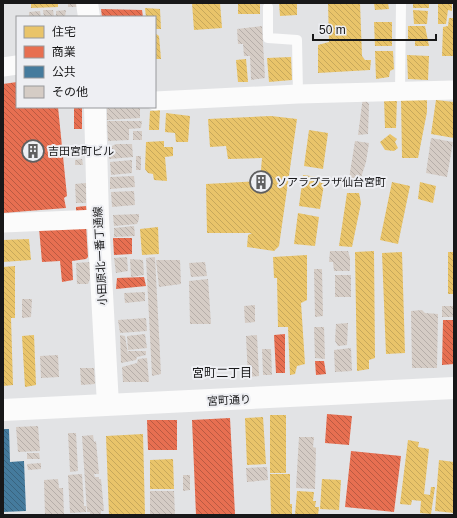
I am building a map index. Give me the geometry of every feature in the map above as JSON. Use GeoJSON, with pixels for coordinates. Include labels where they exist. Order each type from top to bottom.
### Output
{"type":"FeatureCollection","features":[{"type":"Feature","properties":{"kind":"street"},"geometry":{"type":"LineString","coordinates":[[88,3],[88,16]]}},
{"type":"Feature","properties":{"kind":"street"},"geometry":{"type":"LineString","coordinates":[[3,67],[16,65]]}},
{"type":"Feature","properties":{"kind":"street"},"geometry":{"type":"LineString","coordinates":[[156,101],[298,94],[454,90]]}},
{"type":"Feature","properties":{"kind":"street","name":"小田原北一番丁通線"},"geometry":{"type":"LineString","coordinates":[[95,108],[98,219],[108,405]]}},
{"type":"Feature","properties":{"kind":"street"},"geometry":{"type":"LineString","coordinates":[[3,223],[98,219]]}},
{"type":"Feature","properties":{"kind":"street","name":"宮町通り"},"geometry":{"type":"LineString","coordinates":[[3,410],[454,388]]}},
{"type":"Feature","properties":{"kind":"lane"},"geometry":{"type":"LineString","coordinates":[[400,92],[401,3]]}},
{"type":"Feature","properties":{"kind":"lane"},"geometry":{"type":"LineString","coordinates":[[268,8],[268,38],[297,40],[298,94]]}},
{"type":"Feature","properties":{"kind":"building: 住宅"},"geometry":{"type":"Polygon","coordinates":[[[31,3],[58,3],[58,7],[31,8],[31,3]]]}},
{"type":"Feature","properties":{"kind":"building: 住宅"},"geometry":{"type":"Polygon","coordinates":[[[192,3],[220,3],[222,28],[194,30],[192,3]]]}},
{"type":"Feature","properties":{"kind":"building: 住宅"},"geometry":{"type":"Polygon","coordinates":[[[238,3],[260,3],[260,14],[238,14],[238,3]]]}},
{"type":"Feature","properties":{"kind":"building: 住宅"},"geometry":{"type":"Polygon","coordinates":[[[279,3],[297,3],[297,15],[280,16],[279,3]]]}},
{"type":"Feature","properties":{"kind":"building: 住宅"},"geometry":{"type":"Polygon","coordinates":[[[328,3],[360,3],[362,56],[365,60],[371,60],[370,70],[318,73],[318,45],[329,42],[328,3]]]}},
{"type":"Feature","properties":{"kind":"building: 住宅"},"geometry":{"type":"Polygon","coordinates":[[[374,3],[388,3],[389,9],[375,10],[374,3]]]}},
{"type":"Feature","properties":{"kind":"building: 住宅"},"geometry":{"type":"Polygon","coordinates":[[[413,3],[429,3],[429,8],[413,8],[413,3]]]}},
{"type":"Feature","properties":{"kind":"building: 住宅"},"geometry":{"type":"Polygon","coordinates":[[[438,3],[452,3],[452,11],[448,10],[446,24],[438,24],[438,3]]]}},
{"type":"Feature","properties":{"kind":"building: 住宅"},"geometry":{"type":"Polygon","coordinates":[[[145,8],[160,9],[161,29],[156,29],[156,16],[146,16],[145,8]]]}},
{"type":"Feature","properties":{"kind":"building: 住宅"},"geometry":{"type":"Polygon","coordinates":[[[413,10],[428,11],[427,24],[414,24],[413,10]]]}},
{"type":"Feature","properties":{"kind":"building: 住宅"},"geometry":{"type":"Polygon","coordinates":[[[449,18],[454,18],[454,56],[442,56],[443,27],[448,26],[449,18]]]}},
{"type":"Feature","properties":{"kind":"building: 住宅"},"geometry":{"type":"Polygon","coordinates":[[[374,22],[392,22],[392,46],[375,46],[374,22]]]}},
{"type":"Feature","properties":{"kind":"building: 住宅"},"geometry":{"type":"Polygon","coordinates":[[[408,26],[425,26],[429,46],[415,46],[415,39],[408,39],[408,26]]]}},
{"type":"Feature","properties":{"kind":"building: 住宅"},"geometry":{"type":"Polygon","coordinates":[[[156,34],[159,36],[161,59],[156,59],[156,34]]]}},
{"type":"Feature","properties":{"kind":"building: 住宅"},"geometry":{"type":"Polygon","coordinates":[[[375,51],[393,51],[394,69],[390,71],[389,77],[376,79],[375,51]]]}},
{"type":"Feature","properties":{"kind":"building: 住宅"},"geometry":{"type":"Polygon","coordinates":[[[407,55],[429,56],[428,80],[408,79],[407,55]]]}},
{"type":"Feature","properties":{"kind":"building: 住宅"},"geometry":{"type":"Polygon","coordinates":[[[291,57],[292,80],[269,82],[267,58],[291,57]]]}},
{"type":"Feature","properties":{"kind":"building: 住宅"},"geometry":{"type":"Polygon","coordinates":[[[246,59],[248,82],[238,82],[236,60],[246,59]]]}},
{"type":"Feature","properties":{"kind":"building: 住宅"},"geometry":{"type":"Polygon","coordinates":[[[384,98],[397,98],[396,128],[385,128],[384,98]]]}},
{"type":"Feature","properties":{"kind":"building: 住宅"},"geometry":{"type":"Polygon","coordinates":[[[401,98],[427,98],[427,112],[418,158],[402,158],[401,98]]]}},
{"type":"Feature","properties":{"kind":"building: 住宅"},"geometry":{"type":"Polygon","coordinates":[[[436,100],[454,102],[454,138],[431,134],[436,100]]]}},
{"type":"Feature","properties":{"kind":"building: 住宅"},"geometry":{"type":"Polygon","coordinates":[[[160,110],[159,130],[149,130],[150,111],[160,110]]]}},
{"type":"Feature","properties":{"kind":"building: 住宅"},"geometry":{"type":"Polygon","coordinates":[[[166,113],[190,116],[188,142],[176,142],[175,133],[165,132],[166,113]]]}},
{"type":"Feature","properties":{"kind":"building: 住宅","name":"ソアラプラザ仙台宮町"},"geometry":{"type":"Polygon","coordinates":[[[271,116],[297,119],[279,246],[274,251],[247,247],[248,235],[252,233],[207,233],[206,184],[260,181],[262,158],[228,159],[226,146],[210,147],[208,119],[271,116]]]}},
{"type":"Feature","properties":{"kind":"building: 住宅"},"geometry":{"type":"Polygon","coordinates":[[[309,130],[328,133],[323,169],[304,166],[309,130]]]}},
{"type":"Feature","properties":{"kind":"building: 住宅"},"geometry":{"type":"Polygon","coordinates":[[[390,134],[397,139],[395,142],[398,148],[394,151],[385,150],[380,142],[390,134]]]}},
{"type":"Feature","properties":{"kind":"building: 住宅"},"geometry":{"type":"Polygon","coordinates":[[[164,141],[164,147],[173,147],[173,156],[165,157],[167,181],[154,180],[153,174],[148,173],[145,169],[146,142],[164,141]]]}},
{"type":"Feature","properties":{"kind":"building: 住宅"},"geometry":{"type":"Polygon","coordinates":[[[303,175],[325,178],[320,209],[299,206],[303,175]]]}},
{"type":"Feature","properties":{"kind":"building: 住宅"},"geometry":{"type":"Polygon","coordinates":[[[392,182],[410,186],[398,244],[380,240],[392,182]]]}},
{"type":"Feature","properties":{"kind":"building: 住宅"},"geometry":{"type":"Polygon","coordinates":[[[420,182],[436,186],[433,203],[418,199],[420,182]]]}},
{"type":"Feature","properties":{"kind":"building: 住宅"},"geometry":{"type":"Polygon","coordinates":[[[347,193],[359,193],[361,203],[352,247],[339,246],[347,193]]]}},
{"type":"Feature","properties":{"kind":"building: 住宅"},"geometry":{"type":"Polygon","coordinates":[[[298,213],[319,217],[315,246],[294,244],[298,213]]]}},
{"type":"Feature","properties":{"kind":"building: 住宅"},"geometry":{"type":"Polygon","coordinates":[[[158,227],[159,254],[142,255],[140,229],[158,227]]]}},
{"type":"Feature","properties":{"kind":"building: 住宅"},"geometry":{"type":"Polygon","coordinates":[[[29,239],[31,260],[3,262],[3,240],[29,239]]]}},
{"type":"Feature","properties":{"kind":"building: 住宅"},"geometry":{"type":"Polygon","coordinates":[[[374,251],[375,358],[369,360],[369,369],[357,371],[355,252],[374,251]]]}},
{"type":"Feature","properties":{"kind":"building: 住宅"},"geometry":{"type":"Polygon","coordinates":[[[402,252],[405,353],[386,354],[382,253],[402,252]]]}},
{"type":"Feature","properties":{"kind":"building: 住宅"},"geometry":{"type":"Polygon","coordinates":[[[448,252],[454,252],[454,294],[448,294],[448,252]]]}},
{"type":"Feature","properties":{"kind":"building: 住宅"},"geometry":{"type":"Polygon","coordinates":[[[307,255],[307,300],[301,303],[305,364],[297,366],[295,374],[290,375],[288,327],[278,327],[277,278],[274,278],[273,257],[307,255]]]}},
{"type":"Feature","properties":{"kind":"building: 住宅"},"geometry":{"type":"Polygon","coordinates":[[[15,266],[15,318],[11,318],[13,385],[3,386],[3,267],[15,266]]]}},
{"type":"Feature","properties":{"kind":"building: 住宅"},"geometry":{"type":"Polygon","coordinates":[[[34,335],[36,385],[25,387],[22,336],[34,335]]]}},
{"type":"Feature","properties":{"kind":"building: 住宅"},"geometry":{"type":"Polygon","coordinates":[[[270,415],[286,415],[286,473],[270,473],[270,415]]]}},
{"type":"Feature","properties":{"kind":"building: 住宅"},"geometry":{"type":"Polygon","coordinates":[[[263,417],[266,464],[247,465],[245,418],[263,417]]]}},
{"type":"Feature","properties":{"kind":"building: 住宅"},"geometry":{"type":"Polygon","coordinates":[[[143,434],[145,515],[109,515],[106,436],[143,434]]]}},
{"type":"Feature","properties":{"kind":"building: 住宅"},"geometry":{"type":"Polygon","coordinates":[[[408,440],[419,442],[418,447],[429,449],[424,494],[430,495],[431,487],[435,487],[431,514],[420,513],[421,501],[412,500],[411,505],[400,504],[408,440]]]}},
{"type":"Feature","properties":{"kind":"building: 住宅"},"geometry":{"type":"Polygon","coordinates":[[[173,459],[174,489],[150,489],[150,460],[173,459]]]}},
{"type":"Feature","properties":{"kind":"building: 住宅"},"geometry":{"type":"Polygon","coordinates":[[[439,460],[454,462],[454,513],[435,511],[439,460]]]}},
{"type":"Feature","properties":{"kind":"building: 住宅"},"geometry":{"type":"Polygon","coordinates":[[[270,474],[290,474],[290,504],[292,504],[292,515],[271,515],[270,474]]]}},
{"type":"Feature","properties":{"kind":"building: 住宅"},"geometry":{"type":"Polygon","coordinates":[[[322,479],[341,480],[339,510],[320,509],[322,479]]]}},
{"type":"Feature","properties":{"kind":"building: 住宅"},"geometry":{"type":"Polygon","coordinates":[[[297,491],[314,492],[313,501],[316,501],[315,507],[319,507],[318,515],[295,515],[297,491]]]}},
{"type":"Feature","properties":{"kind":"building: 商業"},"geometry":{"type":"Polygon","coordinates":[[[101,9],[142,10],[143,16],[102,16],[101,9]]]}},
{"type":"Feature","properties":{"kind":"building: 商業","name":"吉田宮町ビル"},"geometry":{"type":"Polygon","coordinates":[[[16,82],[16,108],[58,108],[67,196],[64,198],[66,208],[3,213],[3,84],[16,82]]]}},
{"type":"Feature","properties":{"kind":"building: 商業"},"geometry":{"type":"Polygon","coordinates":[[[74,108],[82,108],[82,129],[74,129],[74,108]]]}},
{"type":"Feature","properties":{"kind":"building: 商業"},"geometry":{"type":"Polygon","coordinates":[[[86,206],[87,214],[76,214],[76,207],[86,206]]]}},
{"type":"Feature","properties":{"kind":"building: 商業"},"geometry":{"type":"Polygon","coordinates":[[[86,225],[88,257],[86,259],[72,261],[73,280],[62,282],[60,261],[42,262],[39,228],[86,225]]]}},
{"type":"Feature","properties":{"kind":"building: 商業"},"geometry":{"type":"Polygon","coordinates":[[[113,238],[132,238],[132,254],[114,255],[113,238]]]}},
{"type":"Feature","properties":{"kind":"building: 商業"},"geometry":{"type":"Polygon","coordinates":[[[144,277],[146,286],[116,289],[117,278],[144,277]]]}},
{"type":"Feature","properties":{"kind":"building: 商業"},"geometry":{"type":"Polygon","coordinates":[[[443,320],[454,320],[454,364],[442,365],[443,320]]]}},
{"type":"Feature","properties":{"kind":"building: 商業"},"geometry":{"type":"Polygon","coordinates":[[[285,334],[285,373],[276,373],[274,335],[285,334]]]}},
{"type":"Feature","properties":{"kind":"building: 商業"},"geometry":{"type":"Polygon","coordinates":[[[315,361],[324,361],[326,374],[316,375],[315,361]]]}},
{"type":"Feature","properties":{"kind":"building: 商業"},"geometry":{"type":"Polygon","coordinates":[[[327,414],[352,416],[349,445],[325,443],[327,414]]]}},
{"type":"Feature","properties":{"kind":"building: 商業"},"geometry":{"type":"Polygon","coordinates":[[[230,418],[235,514],[196,515],[192,420],[230,418]]]}},
{"type":"Feature","properties":{"kind":"building: 商業"},"geometry":{"type":"Polygon","coordinates":[[[147,420],[177,420],[177,450],[148,450],[147,420]]]}},
{"type":"Feature","properties":{"kind":"building: 商業"},"geometry":{"type":"Polygon","coordinates":[[[351,451],[401,456],[394,512],[345,507],[351,451]]]}},
{"type":"Feature","properties":{"kind":"building: 公共"},"geometry":{"type":"Polygon","coordinates":[[[3,429],[9,429],[10,462],[24,461],[26,511],[3,512],[3,429]]]}},
{"type":"Feature","properties":{"kind":"building: その他"},"geometry":{"type":"Polygon","coordinates":[[[68,3],[77,3],[78,7],[68,7],[68,3]]]}},
{"type":"Feature","properties":{"kind":"building: その他"},"geometry":{"type":"Polygon","coordinates":[[[43,10],[53,10],[54,16],[44,16],[43,10]]]}},
{"type":"Feature","properties":{"kind":"building: その他"},"geometry":{"type":"Polygon","coordinates":[[[66,10],[65,16],[56,16],[56,11],[66,10]]]}},
{"type":"Feature","properties":{"kind":"building: その他"},"geometry":{"type":"Polygon","coordinates":[[[40,11],[41,16],[29,16],[29,12],[40,11]]]}},
{"type":"Feature","properties":{"kind":"building: その他"},"geometry":{"type":"Polygon","coordinates":[[[262,26],[265,78],[251,80],[250,56],[244,56],[243,44],[238,44],[237,29],[262,26]]]}},
{"type":"Feature","properties":{"kind":"building: その他"},"geometry":{"type":"Polygon","coordinates":[[[363,97],[369,104],[368,134],[358,135],[363,97]]]}},
{"type":"Feature","properties":{"kind":"building: その他"},"geometry":{"type":"Polygon","coordinates":[[[107,108],[140,108],[140,118],[107,120],[107,108]]]}},
{"type":"Feature","properties":{"kind":"building: その他"},"geometry":{"type":"Polygon","coordinates":[[[107,121],[142,121],[141,128],[129,129],[129,140],[108,141],[107,121]]]}},
{"type":"Feature","properties":{"kind":"building: その他"},"geometry":{"type":"Polygon","coordinates":[[[133,131],[142,131],[142,140],[133,140],[133,131]]]}},
{"type":"Feature","properties":{"kind":"building: その他"},"geometry":{"type":"Polygon","coordinates":[[[431,138],[453,142],[447,177],[426,173],[431,138]]]}},
{"type":"Feature","properties":{"kind":"building: その他"},"geometry":{"type":"Polygon","coordinates":[[[355,141],[369,143],[366,162],[358,187],[348,185],[355,141]]]}},
{"type":"Feature","properties":{"kind":"building: その他"},"geometry":{"type":"Polygon","coordinates":[[[116,144],[132,144],[133,157],[109,159],[108,148],[116,144]]]}},
{"type":"Feature","properties":{"kind":"building: その他"},"geometry":{"type":"Polygon","coordinates":[[[83,147],[84,157],[73,157],[73,148],[83,147]]]}},
{"type":"Feature","properties":{"kind":"building: その他"},"geometry":{"type":"Polygon","coordinates":[[[136,156],[141,156],[141,170],[136,170],[136,156]]]}},
{"type":"Feature","properties":{"kind":"building: その他"},"geometry":{"type":"Polygon","coordinates":[[[82,159],[83,165],[75,165],[75,160],[82,159]]]}},
{"type":"Feature","properties":{"kind":"building: その他"},"geometry":{"type":"Polygon","coordinates":[[[132,160],[132,173],[111,175],[110,162],[132,160]]]}},
{"type":"Feature","properties":{"kind":"building: その他"},"geometry":{"type":"Polygon","coordinates":[[[134,176],[135,187],[110,189],[110,177],[134,176]]]}},
{"type":"Feature","properties":{"kind":"building: その他"},"geometry":{"type":"Polygon","coordinates":[[[86,183],[86,203],[76,203],[75,184],[86,183]]]}},
{"type":"Feature","properties":{"kind":"building: その他"},"geometry":{"type":"Polygon","coordinates":[[[134,191],[135,205],[112,207],[111,192],[134,191]]]}},
{"type":"Feature","properties":{"kind":"building: その他"},"geometry":{"type":"Polygon","coordinates":[[[139,214],[137,224],[114,226],[113,215],[139,214]]]}},
{"type":"Feature","properties":{"kind":"building: その他"},"geometry":{"type":"Polygon","coordinates":[[[134,226],[135,236],[114,237],[114,228],[134,226]]]}},
{"type":"Feature","properties":{"kind":"building: その他"},"geometry":{"type":"Polygon","coordinates":[[[330,251],[348,251],[350,258],[350,271],[334,271],[333,262],[329,262],[330,251]]]}},
{"type":"Feature","properties":{"kind":"building: その他"},"geometry":{"type":"Polygon","coordinates":[[[127,257],[128,271],[116,273],[114,258],[127,257]]]}},
{"type":"Feature","properties":{"kind":"building: その他"},"geometry":{"type":"Polygon","coordinates":[[[155,257],[161,374],[152,376],[146,258],[155,257]]]}},
{"type":"Feature","properties":{"kind":"building: その他"},"geometry":{"type":"Polygon","coordinates":[[[130,259],[143,260],[144,275],[131,277],[130,259]]]}},
{"type":"Feature","properties":{"kind":"building: その他"},"geometry":{"type":"Polygon","coordinates":[[[156,260],[180,260],[181,284],[159,287],[156,260]]]}},
{"type":"Feature","properties":{"kind":"building: その他"},"geometry":{"type":"Polygon","coordinates":[[[90,262],[90,279],[88,284],[77,284],[76,263],[90,262]]]}},
{"type":"Feature","properties":{"kind":"building: その他"},"geometry":{"type":"Polygon","coordinates":[[[205,262],[207,276],[191,277],[189,263],[205,262]]]}},
{"type":"Feature","properties":{"kind":"building: その他"},"geometry":{"type":"Polygon","coordinates":[[[314,269],[322,269],[323,316],[315,317],[314,269]]]}},
{"type":"Feature","properties":{"kind":"building: その他"},"geometry":{"type":"Polygon","coordinates":[[[335,275],[351,275],[351,297],[335,297],[335,275]]]}},
{"type":"Feature","properties":{"kind":"building: その他"},"geometry":{"type":"Polygon","coordinates":[[[208,279],[211,324],[190,324],[189,281],[208,279]]]}},
{"type":"Feature","properties":{"kind":"building: その他"},"geometry":{"type":"Polygon","coordinates":[[[145,292],[145,301],[125,303],[124,293],[145,292]]]}},
{"type":"Feature","properties":{"kind":"building: その他"},"geometry":{"type":"Polygon","coordinates":[[[22,299],[32,299],[31,317],[22,318],[22,299]]]}},
{"type":"Feature","properties":{"kind":"building: その他"},"geometry":{"type":"Polygon","coordinates":[[[255,305],[255,322],[245,323],[244,306],[255,305]]]}},
{"type":"Feature","properties":{"kind":"building: その他"},"geometry":{"type":"Polygon","coordinates":[[[442,306],[454,306],[454,317],[442,317],[442,306]]]}},
{"type":"Feature","properties":{"kind":"building: その他"},"geometry":{"type":"Polygon","coordinates":[[[422,310],[425,313],[438,314],[437,368],[412,368],[411,311],[422,310]]]}},
{"type":"Feature","properties":{"kind":"building: その他"},"geometry":{"type":"Polygon","coordinates":[[[146,318],[147,331],[120,333],[118,320],[146,318]]]}},
{"type":"Feature","properties":{"kind":"building: その他"},"geometry":{"type":"Polygon","coordinates":[[[348,323],[347,345],[338,346],[335,341],[336,324],[348,323]]]}},
{"type":"Feature","properties":{"kind":"building: その他"},"geometry":{"type":"Polygon","coordinates":[[[314,327],[324,327],[325,359],[315,358],[314,327]]]}},
{"type":"Feature","properties":{"kind":"building: その他"},"geometry":{"type":"Polygon","coordinates":[[[145,334],[147,348],[128,350],[127,336],[145,334]]]}},
{"type":"Feature","properties":{"kind":"building: その他"},"geometry":{"type":"Polygon","coordinates":[[[120,335],[125,336],[128,354],[128,351],[146,351],[146,355],[137,357],[136,360],[121,363],[120,335]]]}},
{"type":"Feature","properties":{"kind":"building: その他"},"geometry":{"type":"Polygon","coordinates":[[[257,335],[259,376],[248,377],[246,336],[257,335]]]}},
{"type":"Feature","properties":{"kind":"building: その他"},"geometry":{"type":"Polygon","coordinates":[[[351,348],[352,371],[335,372],[334,350],[351,348]]]}},
{"type":"Feature","properties":{"kind":"building: その他"},"geometry":{"type":"Polygon","coordinates":[[[262,349],[271,349],[272,375],[263,375],[262,349]]]}},
{"type":"Feature","properties":{"kind":"building: その他"},"geometry":{"type":"Polygon","coordinates":[[[58,355],[59,377],[41,378],[40,356],[58,355]]]}},
{"type":"Feature","properties":{"kind":"building: その他"},"geometry":{"type":"Polygon","coordinates":[[[147,358],[149,382],[123,382],[122,367],[137,363],[138,359],[147,358]]]}},
{"type":"Feature","properties":{"kind":"building: その他"},"geometry":{"type":"Polygon","coordinates":[[[80,368],[94,368],[95,384],[81,385],[80,368]]]}},
{"type":"Feature","properties":{"kind":"building: その他"},"geometry":{"type":"Polygon","coordinates":[[[38,426],[40,451],[18,452],[16,427],[38,426]]]}},
{"type":"Feature","properties":{"kind":"building: その他"},"geometry":{"type":"Polygon","coordinates":[[[68,433],[76,433],[78,471],[70,472],[68,433]]]}},
{"type":"Feature","properties":{"kind":"building: その他"},"geometry":{"type":"Polygon","coordinates":[[[93,435],[94,442],[96,441],[99,474],[94,474],[95,477],[99,477],[99,479],[101,479],[104,511],[101,511],[101,515],[90,515],[90,512],[87,512],[82,436],[93,435]]]}},
{"type":"Feature","properties":{"kind":"building: その他"},"geometry":{"type":"Polygon","coordinates":[[[299,437],[314,437],[313,447],[316,448],[315,489],[296,488],[299,437]]]}},
{"type":"Feature","properties":{"kind":"building: その他"},"geometry":{"type":"Polygon","coordinates":[[[27,453],[39,453],[40,459],[27,459],[27,453]]]}},
{"type":"Feature","properties":{"kind":"building: その他"},"geometry":{"type":"Polygon","coordinates":[[[41,463],[41,469],[28,470],[27,464],[41,463]]]}},
{"type":"Feature","properties":{"kind":"building: その他"},"geometry":{"type":"Polygon","coordinates":[[[267,467],[268,480],[247,482],[246,468],[267,467]]]}},
{"type":"Feature","properties":{"kind":"building: その他"},"geometry":{"type":"Polygon","coordinates":[[[82,474],[84,506],[86,506],[86,512],[70,513],[68,475],[82,474]]]}},
{"type":"Feature","properties":{"kind":"building: その他"},"geometry":{"type":"Polygon","coordinates":[[[183,475],[190,475],[190,490],[183,491],[183,475]]]}},
{"type":"Feature","properties":{"kind":"building: その他"},"geometry":{"type":"Polygon","coordinates":[[[58,479],[59,488],[63,488],[64,515],[45,515],[44,480],[58,479]]]}},
{"type":"Feature","properties":{"kind":"building: その他"},"geometry":{"type":"Polygon","coordinates":[[[150,491],[174,491],[175,515],[150,515],[150,491]]]}},
{"type":"Feature","properties":{"kind":"place","name":"吉田宮町ビル"},"geometry":{"type":"Point","coordinates":[33,151]}},
{"type":"Feature","properties":{"kind":"place","name":"ソアラプラザ仙台宮町"},"geometry":{"type":"Point","coordinates":[261,182]}},
{"type":"Feature","properties":{"kind":"district","name":"宮町二丁目"},"geometry":{"type":"Point","coordinates":[222,373]}}]}
